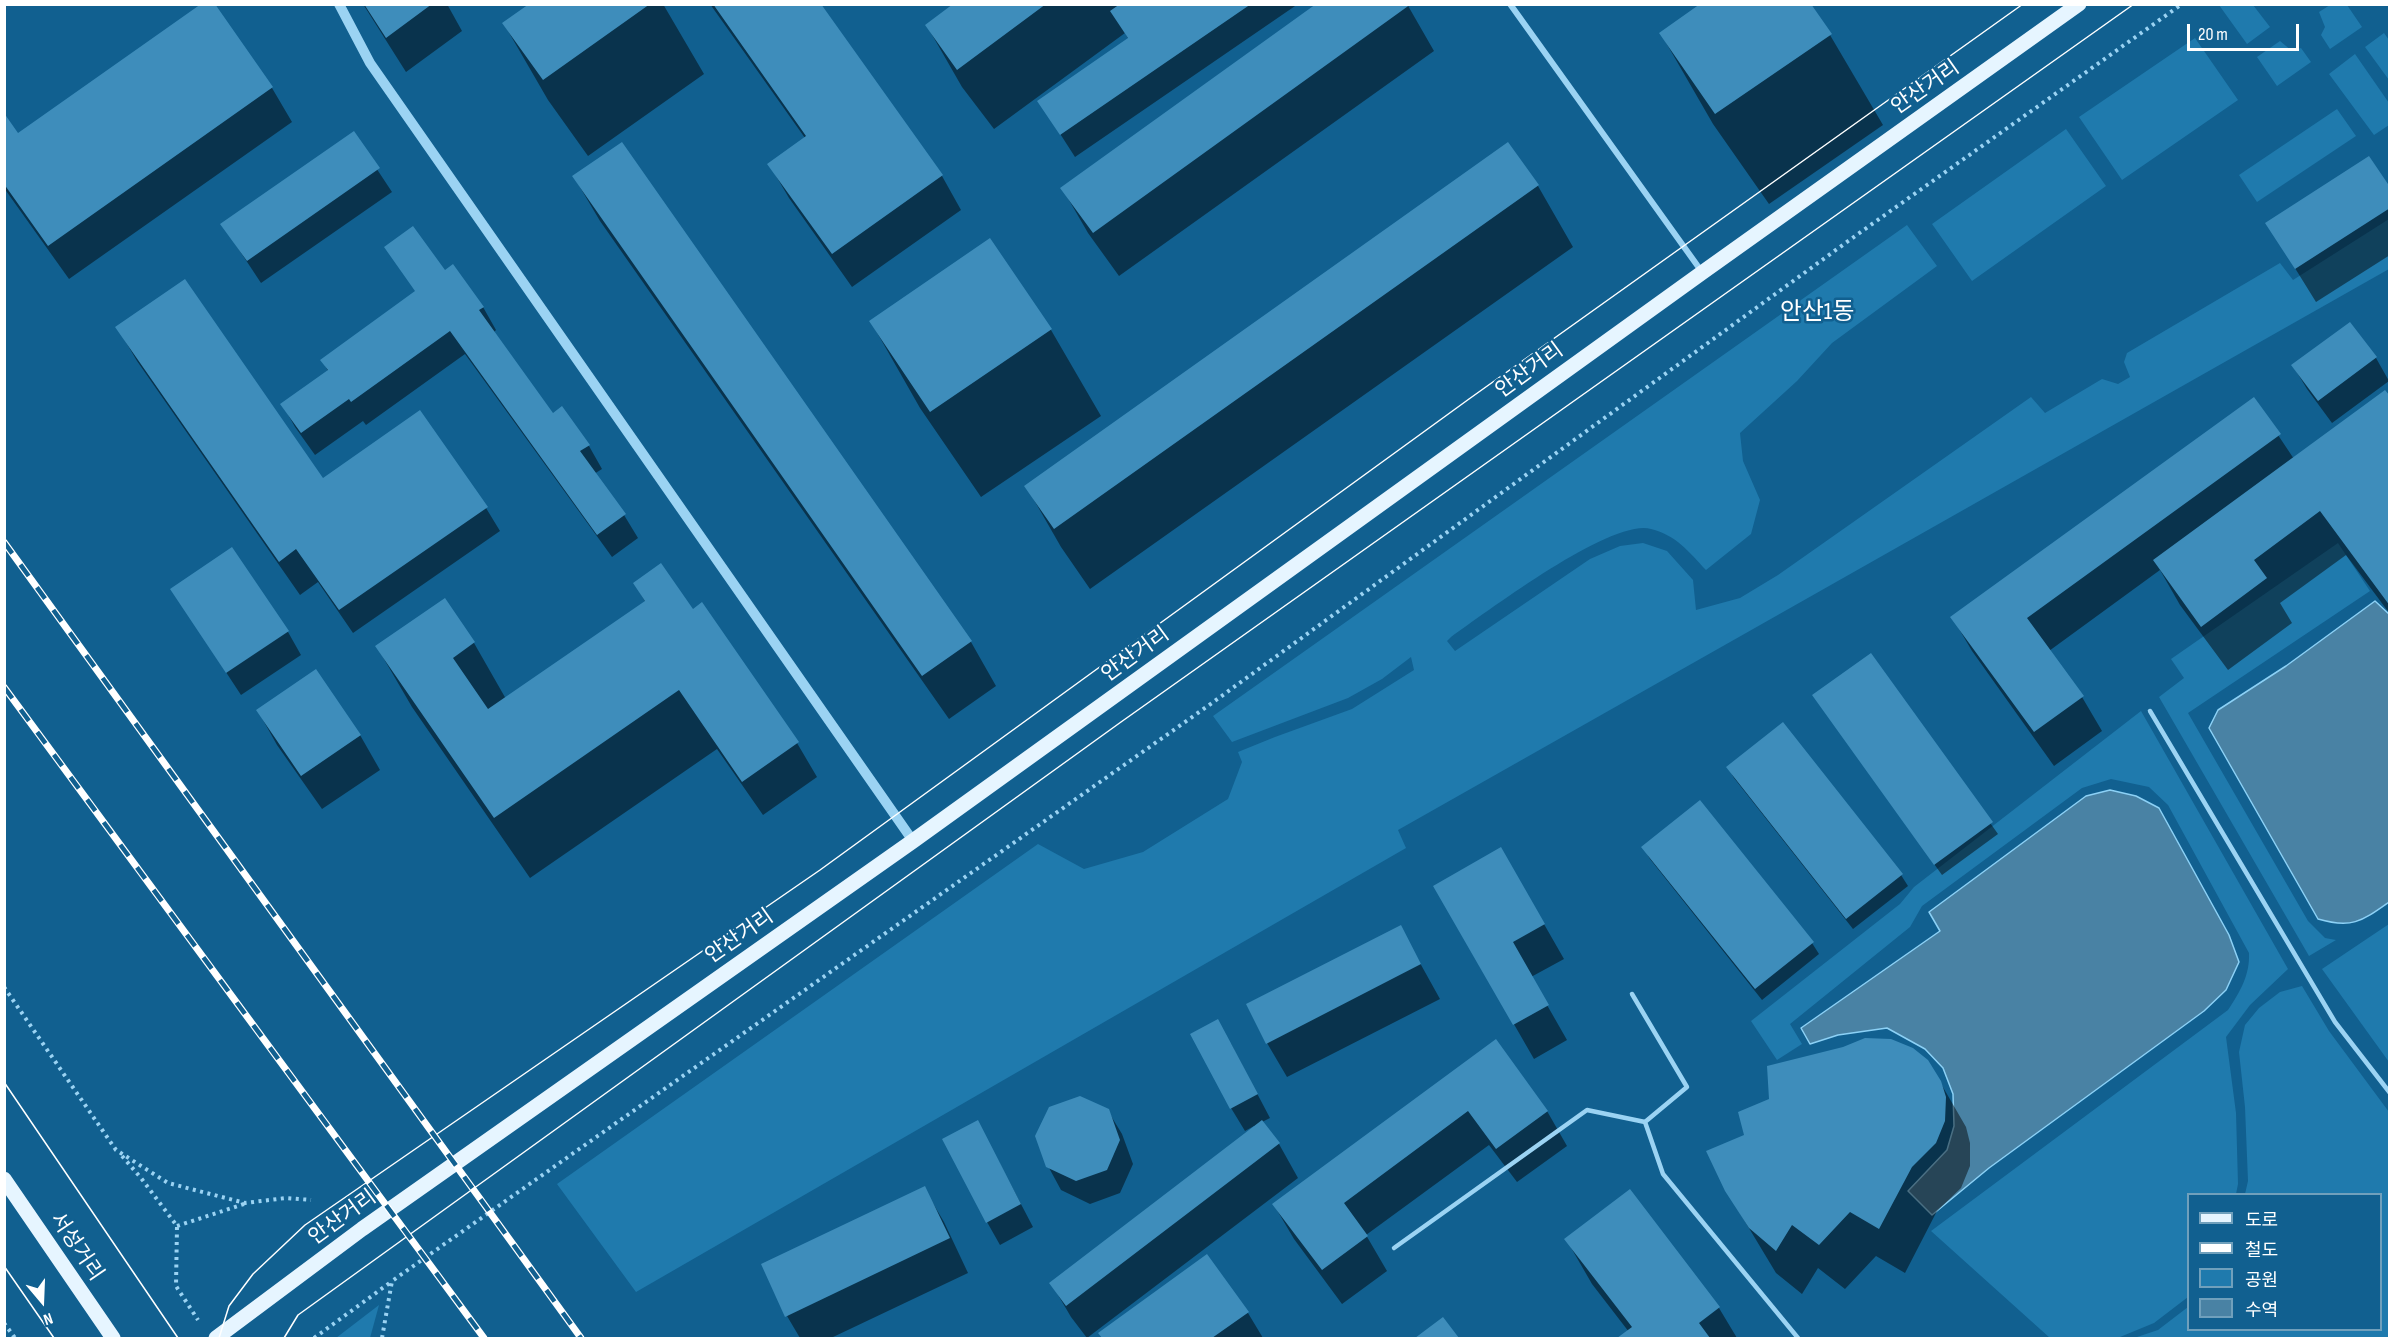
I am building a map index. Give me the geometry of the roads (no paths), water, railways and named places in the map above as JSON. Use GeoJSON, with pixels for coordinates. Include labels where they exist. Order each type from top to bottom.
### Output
{"type":"FeatureCollection","features":[{"type":"Feature","properties":{"kind":"main road","name":"안산거리"},"geometry":{"type":"LineString","coordinates":[[216,1338],[362,1229],[913,841],[2079,4]]}},
{"type":"Feature","properties":{"kind":"main road","name":"서성거리"},"geometry":{"type":"LineString","coordinates":[[4,1179],[113,1338]]}},
{"type":"Feature","properties":{"kind":"street"},"geometry":{"type":"LineString","coordinates":[[339,4],[370,63],[913,841]]}},
{"type":"Feature","properties":{"kind":"street"},"geometry":{"type":"LineString","coordinates":[[1510,4],[1703,272]]}},
{"type":"Feature","properties":{"kind":"lane"},"geometry":{"type":"LineString","coordinates":[[2150,711],[2335,1022],[2390,1093]]}},
{"type":"Feature","properties":{"kind":"lane"},"geometry":{"type":"LineString","coordinates":[[1632,994],[1688,1087],[1645,1122]]}},
{"type":"Feature","properties":{"kind":"lane"},"geometry":{"type":"LineString","coordinates":[[1394,1248],[1587,1110],[1645,1122]]}},
{"type":"Feature","properties":{"kind":"lane"},"geometry":{"type":"LineString","coordinates":[[1645,1122],[1663,1174],[1798,1338]]}},
{"type":"Feature","properties":{"kind":"water"},"geometry":{"type":"Polygon","coordinates":[[[2375,601],[2390,615],[2389,902],[2356,921],[2330,922],[2318,919],[2209,728],[2218,710],[2286,666],[2375,601]]]}},
{"type":"Feature","properties":{"kind":"water"},"geometry":{"type":"Polygon","coordinates":[[[2110,790],[2136,796],[2159,808],[2229,935],[2239,962],[2226,990],[2204,1011],[1989,1168],[1932,1215],[1908,1191],[1947,1150],[1954,1126],[1953,1094],[1943,1068],[1925,1049],[1887,1028],[1838,1035],[1810,1044],[1801,1028],[1940,931],[1929,912],[2086,796],[2110,790]]]}},
{"type":"Feature","properties":{"kind":"tram line"},"geometry":{"type":"LineString","coordinates":[[219,1338],[229,1306],[253,1274],[305,1225],[820,870],[1469,399],[2023,4]]}},
{"type":"Feature","properties":{"kind":"tram line"},"geometry":{"type":"LineString","coordinates":[[284,1338],[298,1315],[1121,722],[2134,4]]}},
{"type":"Feature","properties":{"kind":"tram line"},"geometry":{"type":"LineString","coordinates":[[4,1082],[178,1338]]}},
{"type":"Feature","properties":{"kind":"tram line"},"geometry":{"type":"LineString","coordinates":[[4,1266],[54,1338]]}},
{"type":"Feature","properties":{"kind":"railway"},"geometry":{"type":"LineString","coordinates":[[4,542],[581,1338]]}},
{"type":"Feature","properties":{"kind":"railway"},"geometry":{"type":"LineString","coordinates":[[4,687],[484,1338]]}},
{"type":"Feature","properties":{"kind":"district","name":"안산1동"},"geometry":{"type":"Point","coordinates":[1817,313]}}]}
